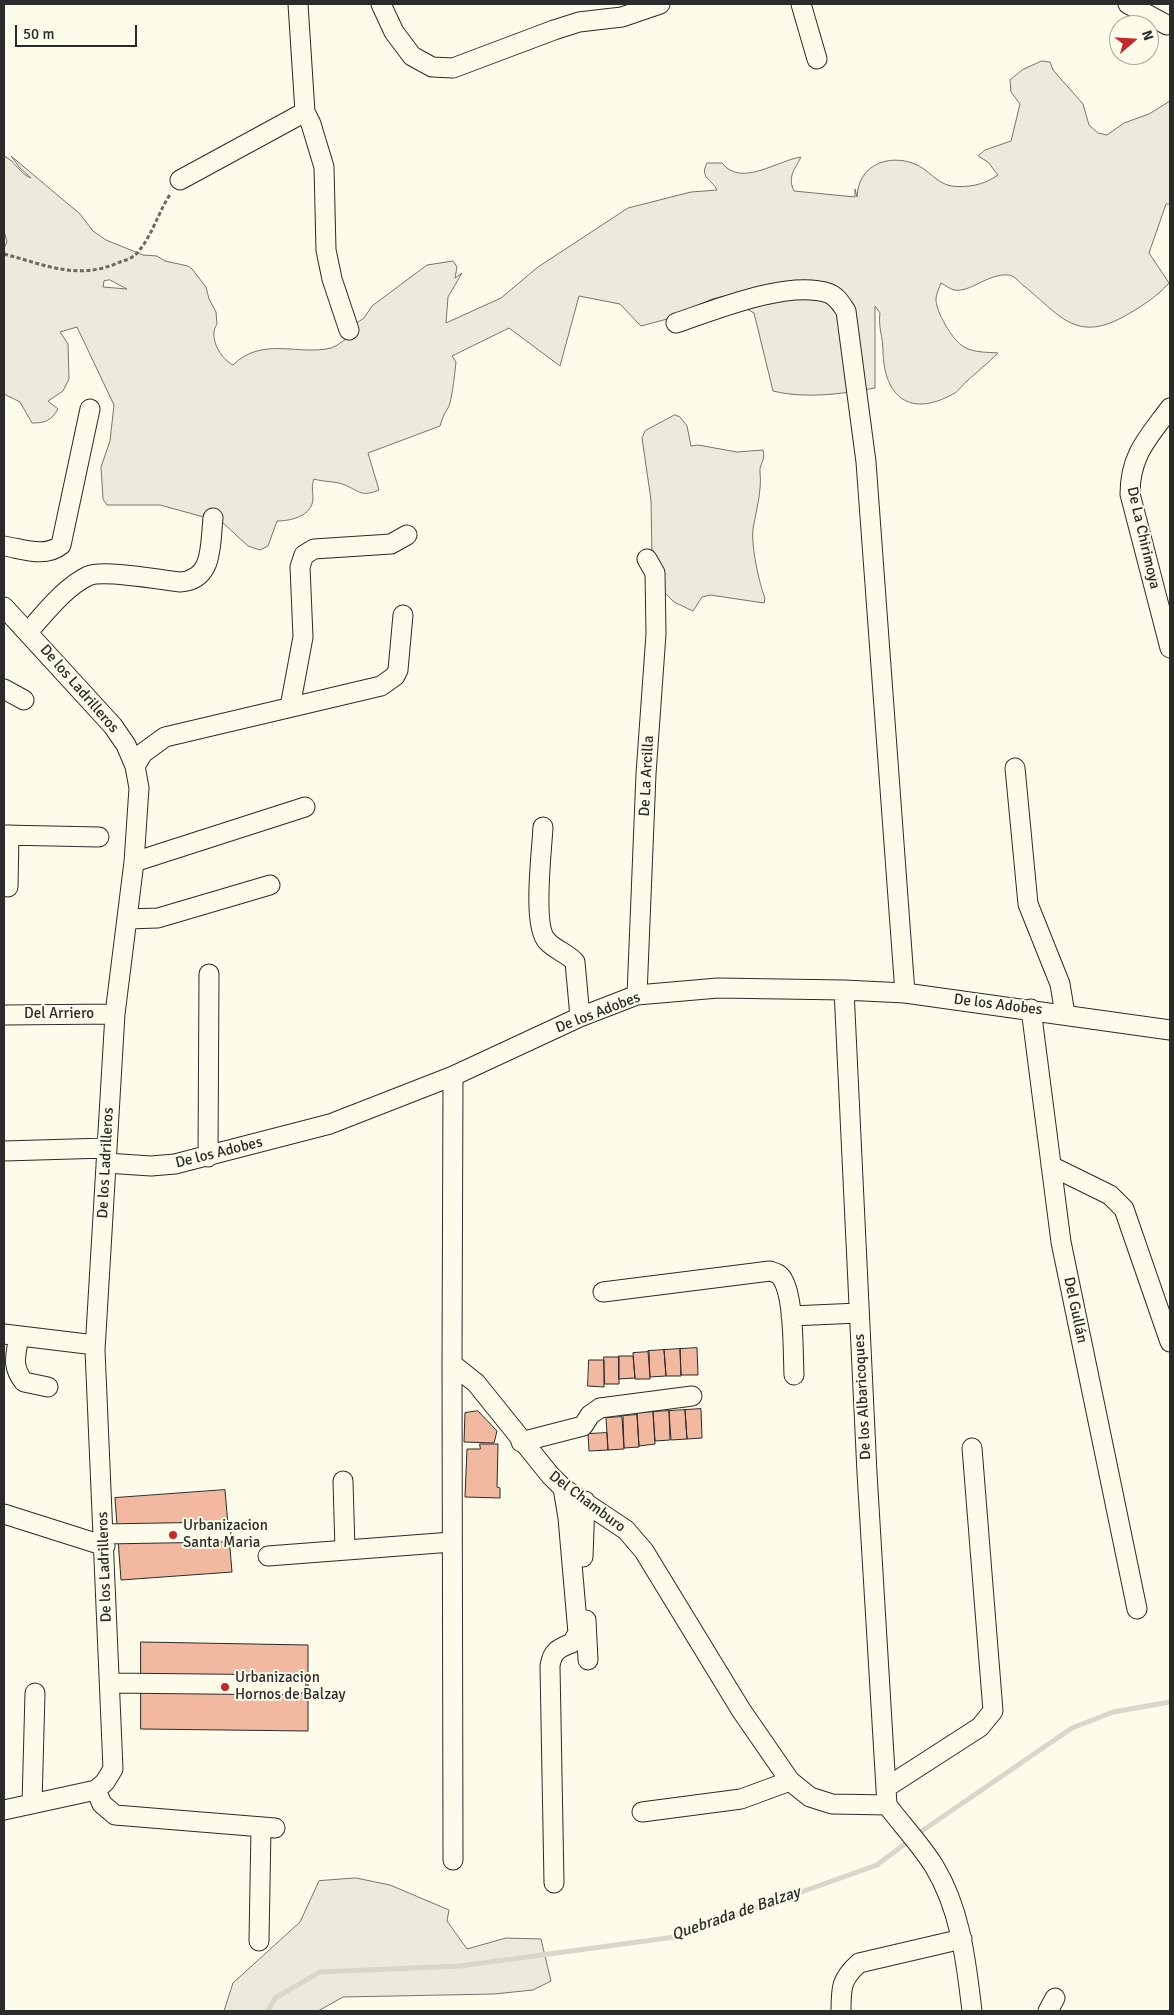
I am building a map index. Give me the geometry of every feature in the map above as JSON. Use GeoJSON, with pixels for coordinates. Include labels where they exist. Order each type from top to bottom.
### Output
{"type":"FeatureCollection","features":[{"type":"Feature","properties":{"kind":"street"},"geometry":{"type":"LineString","coordinates":[[298,4],[305,112],[311,124],[324,167],[326,250],[332,278],[349,330]]}},
{"type":"Feature","properties":{"kind":"street"},"geometry":{"type":"LineString","coordinates":[[381,4],[394,32],[412,56],[432,67],[453,68],[579,22],[622,17],[660,4]]}},
{"type":"Feature","properties":{"kind":"street"},"geometry":{"type":"LineString","coordinates":[[801,4],[817,59]]}},
{"type":"Feature","properties":{"kind":"street"},"geometry":{"type":"LineString","coordinates":[[1128,4],[1167,25]]}},
{"type":"Feature","properties":{"kind":"street"},"geometry":{"type":"LineString","coordinates":[[180,180],[305,112]]}},
{"type":"Feature","properties":{"kind":"street"},"geometry":{"type":"LineString","coordinates":[[676,323],[750,299],[795,290],[828,293],[838,299],[846,311],[866,462],[905,993]]}},
{"type":"Feature","properties":{"kind":"street","name":"De La Chirimoya"},"geometry":{"type":"LineString","coordinates":[[1170,408],[1141,447],[1130,474],[1130,494],[1170,648]]}},
{"type":"Feature","properties":{"kind":"street"},"geometry":{"type":"LineString","coordinates":[[4,546],[43,552],[54,551],[62,545],[90,410]]}},
{"type":"Feature","properties":{"kind":"street"},"geometry":{"type":"LineString","coordinates":[[28,632],[74,586],[88,576],[103,573],[180,582],[190,581],[201,575],[208,566],[213,518]]}},
{"type":"Feature","properties":{"kind":"street"},"geometry":{"type":"LineString","coordinates":[[290,707],[304,636],[300,567],[304,555],[314,549],[391,544],[407,535]]}},
{"type":"Feature","properties":{"kind":"street","name":"De La Arcilla"},"geometry":{"type":"LineString","coordinates":[[637,995],[646,774],[656,634],[654,574],[647,559]]}},
{"type":"Feature","properties":{"kind":"street","name":"De los Ladrilleros"},"geometry":{"type":"LineString","coordinates":[[4,607],[113,726],[126,745],[135,766],[139,788],[134,862],[115,1014],[95,1345],[113,1769],[105,1782],[96,1790]]}},
{"type":"Feature","properties":{"kind":"street"},"geometry":{"type":"LineString","coordinates":[[135,766],[143,753],[165,737],[381,686],[389,681],[398,670],[403,615]]}},
{"type":"Feature","properties":{"kind":"street"},"geometry":{"type":"LineString","coordinates":[[4,689],[24,700]]}},
{"type":"Feature","properties":{"kind":"street"},"geometry":{"type":"LineString","coordinates":[[1015,768],[1028,904],[1060,984],[1064,1014]]}},
{"type":"Feature","properties":{"kind":"street"},"geometry":{"type":"LineString","coordinates":[[134,862],[305,807]]}},
{"type":"Feature","properties":{"kind":"street"},"geometry":{"type":"LineString","coordinates":[[543,827],[539,923],[547,942],[575,962],[580,1017]]}},
{"type":"Feature","properties":{"kind":"street"},"geometry":{"type":"LineString","coordinates":[[8,887],[6,835],[99,838]]}},
{"type":"Feature","properties":{"kind":"street"},"geometry":{"type":"LineString","coordinates":[[127,918],[158,918],[270,885]]}},
{"type":"Feature","properties":{"kind":"street"},"geometry":{"type":"LineString","coordinates":[[208,1157],[209,974]]}},
{"type":"Feature","properties":{"kind":"street","name":"De los Adobes"},"geometry":{"type":"LineString","coordinates":[[4,1152],[106,1155],[151,1166],[175,1164],[208,1157],[330,1124],[453,1076],[580,1017],[637,995],[718,988],[905,993],[1031,1009],[1170,1030]]}},
{"type":"Feature","properties":{"kind":"street","name":"De los Albaricoques"},"geometry":{"type":"LineString","coordinates":[[844,990],[867,1473],[887,1796]]}},
{"type":"Feature","properties":{"kind":"street","name":"Del Gullán"},"geometry":{"type":"LineString","coordinates":[[1031,1009],[1060,1242],[1137,1609]]}},
{"type":"Feature","properties":{"kind":"street","name":"Del Arriero"},"geometry":{"type":"LineString","coordinates":[[4,1014],[115,1014]]}},
{"type":"Feature","properties":{"kind":"street"},"geometry":{"type":"LineString","coordinates":[[453,1076],[453,1860]]}},
{"type":"Feature","properties":{"kind":"street"},"geometry":{"type":"LineString","coordinates":[[1051,1166],[1110,1195],[1124,1209],[1170,1342]]}},
{"type":"Feature","properties":{"kind":"street"},"geometry":{"type":"LineString","coordinates":[[603,1292],[770,1271],[778,1274],[783,1280],[791,1316],[794,1375]]}},
{"type":"Feature","properties":{"kind":"street"},"geometry":{"type":"LineString","coordinates":[[791,1316],[859,1313]]}},
{"type":"Feature","properties":{"kind":"street"},"geometry":{"type":"LineString","coordinates":[[48,1387],[24,1382],[16,1372],[11,1335],[95,1345]]}},
{"type":"Feature","properties":{"kind":"street","name":"Del Chamburo"},"geometry":{"type":"LineString","coordinates":[[452,1364],[476,1384],[521,1442],[563,1488],[626,1530],[644,1551],[741,1710],[790,1781],[810,1797],[832,1804],[887,1796]]}},
{"type":"Feature","properties":{"kind":"street"},"geometry":{"type":"LineString","coordinates":[[521,1442],[583,1426],[590,1415],[600,1408],[692,1396]]}},
{"type":"Feature","properties":{"kind":"street"},"geometry":{"type":"LineString","coordinates":[[972,1448],[993,1711],[980,1727],[887,1796],[903,1826],[934,1864],[945,1886],[962,1939],[972,2011]]}},
{"type":"Feature","properties":{"kind":"street"},"geometry":{"type":"LineString","coordinates":[[344,1481],[345,1550]]}},
{"type":"Feature","properties":{"kind":"street"},"geometry":{"type":"LineString","coordinates":[[554,1883],[550,1666],[555,1652],[572,1643],[578,1633],[568,1518],[563,1488]]}},
{"type":"Feature","properties":{"kind":"street"},"geometry":{"type":"LineString","coordinates":[[585,1501],[583,1535],[588,1660]]}},
{"type":"Feature","properties":{"kind":"street"},"geometry":{"type":"LineString","coordinates":[[4,1514],[104,1540],[221,1532]]}},
{"type":"Feature","properties":{"kind":"street"},"geometry":{"type":"LineString","coordinates":[[268,1556],[452,1542]]}},
{"type":"Feature","properties":{"kind":"street"},"geometry":{"type":"LineString","coordinates":[[110,1683],[296,1685]]}},
{"type":"Feature","properties":{"kind":"street"},"geometry":{"type":"LineString","coordinates":[[32,1804],[35,1693]]}},
{"type":"Feature","properties":{"kind":"street"},"geometry":{"type":"LineString","coordinates":[[642,1812],[741,1799],[790,1781]]}},
{"type":"Feature","properties":{"kind":"street"},"geometry":{"type":"LineString","coordinates":[[4,1810],[96,1790],[102,1804],[115,1815],[268,1828],[259,1941]]}},
{"type":"Feature","properties":{"kind":"street"},"geometry":{"type":"LineString","coordinates":[[841,2011],[841,1988],[847,1974],[859,1963],[877,1957],[962,1939]]}},
{"type":"Feature","properties":{"kind":"path"},"geometry":{"type":"LineString","coordinates":[[4,254],[75,273],[104,270],[136,255],[151,235],[164,204],[180,180]]}},
{"type":"Feature","properties":{"kind":"shaded area"},"geometry":{"type":"Polygon","coordinates":[[[1042,61],[1050,62],[1053,70],[1083,104],[1089,125],[1098,133],[1107,135],[1124,123],[1149,114],[1170,101],[1170,204],[1166,204],[1149,253],[1169,283],[1153,298],[1129,314],[1106,324],[1092,327],[1080,326],[1069,322],[1058,315],[1017,279],[1009,275],[994,277],[960,290],[954,290],[941,283],[936,304],[955,339],[968,349],[998,353],[957,392],[938,401],[924,404],[912,403],[902,399],[894,391],[888,380],[885,367],[880,313],[875,306],[875,388],[836,394],[798,395],[773,391],[754,313],[724,296],[712,299],[671,318],[641,326],[620,304],[579,296],[560,366],[509,328],[452,356],[456,362],[452,393],[440,426],[368,453],[379,490],[368,493],[358,492],[341,484],[314,479],[312,487],[313,499],[309,510],[294,519],[277,521],[268,546],[260,550],[248,546],[222,522],[160,505],[107,505],[103,499],[101,467],[110,441],[114,405],[77,327],[60,332],[68,344],[69,379],[63,391],[48,401],[58,409],[50,419],[44,422],[32,423],[20,402],[4,394],[4,248],[7,242],[4,231],[4,156],[31,178],[11,156],[80,214],[93,231],[106,240],[143,255],[157,256],[165,261],[188,266],[192,269],[206,287],[209,299],[216,312],[217,324],[214,335],[217,347],[228,362],[233,365],[244,356],[256,351],[268,349],[319,350],[334,347],[354,334],[355,324],[364,318],[372,306],[427,265],[453,261],[457,267],[455,278],[462,273],[448,297],[446,323],[501,298],[538,267],[628,208],[691,192],[717,190],[705,175],[707,163],[722,163],[730,170],[739,173],[749,173],[801,157],[794,169],[791,181],[794,191],[855,197],[855,189],[857,197],[859,186],[868,170],[885,161],[894,160],[915,164],[941,182],[951,186],[964,187],[981,183],[998,175],[988,162],[978,156],[985,150],[1011,141],[1020,104],[1011,92],[1010,80],[1022,70],[1042,61]],[[110,280],[104,281],[103,287],[127,289],[110,280]]]}},
{"type":"Feature","properties":{"kind":"shaded area"},"geometry":{"type":"Polygon","coordinates":[[[675,415],[680,417],[687,426],[691,446],[698,445],[737,452],[763,450],[764,457],[760,469],[753,545],[760,583],[765,598],[764,603],[710,595],[702,597],[693,611],[674,602],[661,589],[652,557],[651,500],[642,438],[645,431],[675,415]]]}},
{"type":"Feature","properties":{"kind":"shaded area"},"geometry":{"type":"Polygon","coordinates":[[[356,1878],[390,1885],[449,1910],[447,1921],[467,1949],[506,1938],[541,1939],[551,1981],[533,1990],[494,1994],[343,1997],[318,2011],[224,2011],[233,1983],[300,1922],[319,1881],[356,1878]]]}},
{"type":"Feature","properties":{"kind":"building"},"geometry":{"type":"Polygon","coordinates":[[[697,1348],[698,1375],[681,1375],[680,1349],[697,1348]]]}},
{"type":"Feature","properties":{"kind":"building"},"geometry":{"type":"Polygon","coordinates":[[[680,1349],[681,1376],[666,1376],[664,1350],[680,1349]]]}},
{"type":"Feature","properties":{"kind":"building"},"geometry":{"type":"Polygon","coordinates":[[[664,1350],[666,1376],[650,1377],[648,1351],[664,1350]]]}},
{"type":"Feature","properties":{"kind":"building"},"geometry":{"type":"Polygon","coordinates":[[[649,1352],[650,1379],[635,1379],[633,1353],[649,1352]]]}},
{"type":"Feature","properties":{"kind":"building"},"geometry":{"type":"Polygon","coordinates":[[[619,1356],[633,1356],[635,1378],[619,1379],[619,1356]]]}},
{"type":"Feature","properties":{"kind":"building"},"geometry":{"type":"Polygon","coordinates":[[[604,1357],[619,1357],[619,1384],[605,1384],[604,1357]]]}},
{"type":"Feature","properties":{"kind":"building"},"geometry":{"type":"Polygon","coordinates":[[[589,1360],[604,1360],[604,1387],[588,1386],[589,1360]]]}},
{"type":"Feature","properties":{"kind":"building"},"geometry":{"type":"Polygon","coordinates":[[[701,1409],[702,1438],[687,1439],[685,1410],[701,1409]]]}},
{"type":"Feature","properties":{"kind":"building"},"geometry":{"type":"Polygon","coordinates":[[[685,1410],[687,1439],[671,1440],[669,1411],[685,1410]]]}},
{"type":"Feature","properties":{"kind":"building"},"geometry":{"type":"Polygon","coordinates":[[[478,1411],[497,1431],[494,1443],[464,1442],[465,1413],[478,1411]]]}},
{"type":"Feature","properties":{"kind":"building"},"geometry":{"type":"Polygon","coordinates":[[[669,1411],[670,1440],[655,1441],[653,1412],[669,1411]]]}},
{"type":"Feature","properties":{"kind":"building"},"geometry":{"type":"Polygon","coordinates":[[[653,1412],[655,1444],[639,1446],[637,1413],[653,1412]]]}},
{"type":"Feature","properties":{"kind":"building"},"geometry":{"type":"Polygon","coordinates":[[[637,1415],[639,1447],[624,1448],[623,1416],[637,1415]]]}},
{"type":"Feature","properties":{"kind":"building"},"geometry":{"type":"Polygon","coordinates":[[[622,1417],[624,1449],[608,1450],[606,1418],[622,1417]]]}},
{"type":"Feature","properties":{"kind":"building"},"geometry":{"type":"Polygon","coordinates":[[[607,1433],[608,1450],[589,1451],[588,1434],[607,1433]]]}},
{"type":"Feature","properties":{"kind":"building"},"geometry":{"type":"Polygon","coordinates":[[[480,1444],[498,1444],[497,1487],[500,1488],[500,1498],[465,1497],[467,1449],[480,1449],[480,1444]]]}},
{"type":"Feature","properties":{"kind":"building","name":"Urbanizacion Santa Maria"},"geometry":{"type":"Polygon","coordinates":[[[225,1490],[232,1572],[121,1580],[115,1498],[225,1490]]]}},
{"type":"Feature","properties":{"kind":"building","name":"Urbanizacion Hornos de Balzay"},"geometry":{"type":"Polygon","coordinates":[[[141,1642],[308,1645],[308,1731],[141,1729],[141,1642]]]}},
{"type":"Feature","properties":{"kind":"waterway","name":"Quebrada de Balzay"},"geometry":{"type":"LineString","coordinates":[[916,1835],[1072,1728],[1113,1712],[1170,1702]]}},
{"type":"Feature","properties":{"kind":"waterway","name":"Quebrada de Balzay"},"geometry":{"type":"LineString","coordinates":[[268,2011],[275,1998],[320,1972],[460,1966],[675,1937],[877,1865],[910,1840]]}},
{"type":"Feature","properties":{"kind":"place","name":"Urbanizacion Santa Maria"},"geometry":{"type":"Point","coordinates":[173,1535]}},
{"type":"Feature","properties":{"kind":"place","name":"Urbanizacion Hornos de Balzay"},"geometry":{"type":"Point","coordinates":[225,1687]}}]}
